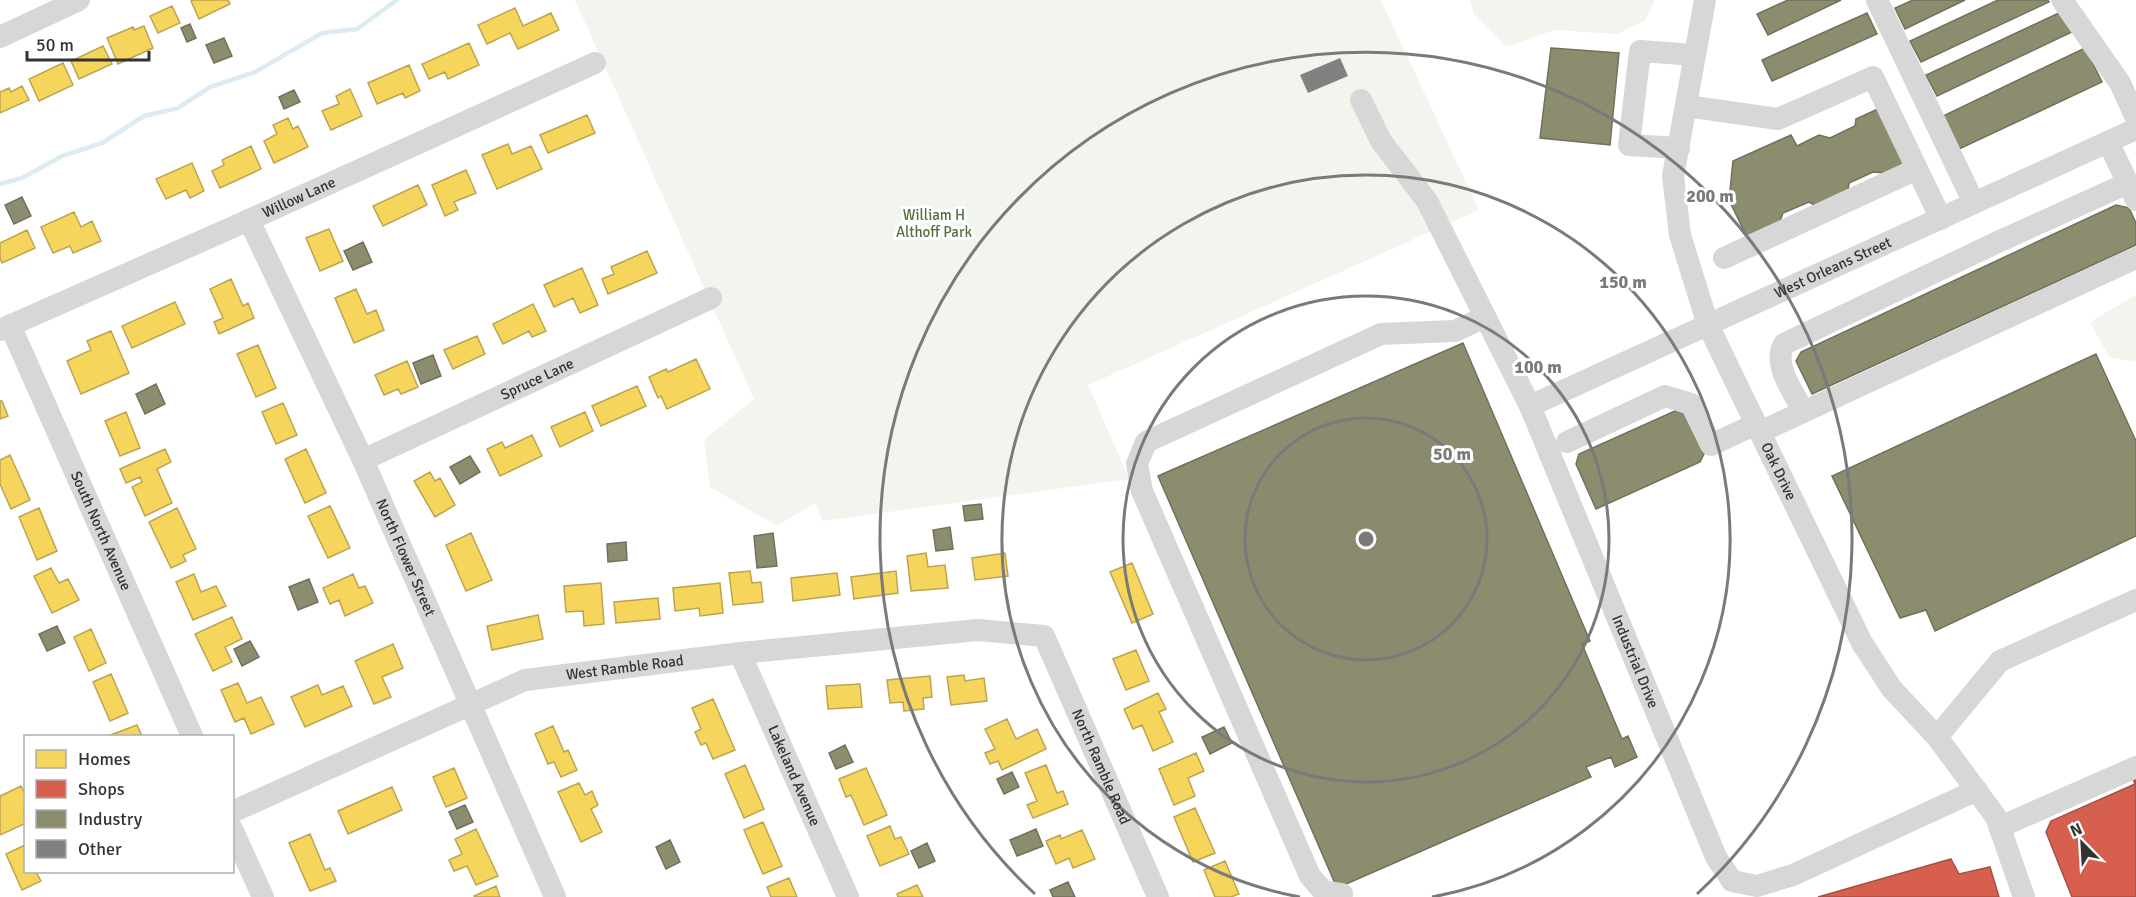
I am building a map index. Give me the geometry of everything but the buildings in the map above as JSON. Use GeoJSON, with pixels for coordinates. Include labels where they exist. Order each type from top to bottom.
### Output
{"type":"FeatureCollection","features":[{"type":"Feature","properties":{"kind":"street","name":"Oak Drive"},"geometry":{"type":"LineString","coordinates":[[1705,0],[1673,176],[1680,235],[1708,325],[1862,643],[1892,689],[1937,737],[1996,817],[2024,897]]}},
{"type":"Feature","properties":{"kind":"street"},"geometry":{"type":"LineString","coordinates":[[1877,0],[1974,203]]}},
{"type":"Feature","properties":{"kind":"street"},"geometry":{"type":"LineString","coordinates":[[2062,0],[2120,83],[2136,118]]}},
{"type":"Feature","properties":{"kind":"street"},"geometry":{"type":"LineString","coordinates":[[0,37],[67,2]]}},
{"type":"Feature","properties":{"kind":"street"},"geometry":{"type":"LineString","coordinates":[[1679,148],[1629,145],[1640,51],[1695,56]]}},
{"type":"Feature","properties":{"kind":"street","name":"Willow Lane"},"geometry":{"type":"LineString","coordinates":[[5,327],[249,220],[596,63]]}},
{"type":"Feature","properties":{"kind":"street"},"geometry":{"type":"LineString","coordinates":[[1686,106],[1778,119],[1873,77],[1941,219]]}},
{"type":"Feature","properties":{"kind":"street","name":"Industrial Drive"},"geometry":{"type":"LineString","coordinates":[[1361,100],[1381,141],[1427,201],[1530,406],[1716,857],[1732,881],[1755,892],[1977,790]]}},
{"type":"Feature","properties":{"kind":"street","name":"West Orleans Street"},"geometry":{"type":"LineString","coordinates":[[1530,406],[2136,129]]}},
{"type":"Feature","properties":{"kind":"street"},"geometry":{"type":"LineString","coordinates":[[1803,411],[1781,367],[1780,354],[1784,344],[2000,241],[2132,192],[2108,142]]}},
{"type":"Feature","properties":{"kind":"street"},"geometry":{"type":"LineString","coordinates":[[1724,258],[1917,169]]}},
{"type":"Feature","properties":{"kind":"street","name":"North Flower Street"},"geometry":{"type":"LineString","coordinates":[[249,220],[363,460],[555,897]]}},
{"type":"Feature","properties":{"kind":"street"},"geometry":{"type":"LineString","coordinates":[[1567,442],[1665,396],[1691,404],[1711,445],[1803,411],[2136,258]]}},
{"type":"Feature","properties":{"kind":"street","name":"Spruce Lane"},"geometry":{"type":"LineString","coordinates":[[363,460],[711,298]]}},
{"type":"Feature","properties":{"kind":"street"},"geometry":{"type":"LineString","coordinates":[[1342,894],[1323,891],[1310,876],[1142,491],[1137,464],[1146,442],[1381,333],[1455,331],[1485,317]]}},
{"type":"Feature","properties":{"kind":"street","name":"South North Avenue"},"geometry":{"type":"LineString","coordinates":[[5,327],[192,735]]}},
{"type":"Feature","properties":{"kind":"street"},"geometry":{"type":"LineString","coordinates":[[1937,737],[2000,661],[2136,600]]}},
{"type":"Feature","properties":{"kind":"street","name":"West Ramble Road"},"geometry":{"type":"LineString","coordinates":[[234,811],[525,680],[740,653],[978,630],[1044,636]]}},
{"type":"Feature","properties":{"kind":"street","name":"North Ramble Road"},"geometry":{"type":"LineString","coordinates":[[1044,636],[1158,897]]}},
{"type":"Feature","properties":{"kind":"street","name":"Lakeland Avenue"},"geometry":{"type":"LineString","coordinates":[[740,653],[848,897]]}},
{"type":"Feature","properties":{"kind":"street"},"geometry":{"type":"LineString","coordinates":[[2000,827],[2136,767]]}},
{"type":"Feature","properties":{"kind":"street"},"geometry":{"type":"LineString","coordinates":[[234,833],[263,897]]}},
{"type":"Feature","properties":{"kind":"green space","name":"William H Althoff Park"},"geometry":{"type":"Polygon","coordinates":[[[575,0],[1381,0],[1479,210],[1088,385],[1129,479],[823,521],[815,503],[777,526],[710,487],[704,440],[754,399],[575,0]]]}},
{"type":"Feature","properties":{"kind":"green space"},"geometry":{"type":"Polygon","coordinates":[[[1470,0],[1654,1],[1646,20],[1617,34],[1554,30],[1506,47],[1474,15],[1470,0]]]}},
{"type":"Feature","properties":{"kind":"green space"},"geometry":{"type":"Polygon","coordinates":[[[2136,295],[2136,362],[2109,357],[2090,322],[2136,295]]]}},
{"type":"Feature","properties":{"kind":"waterway"},"geometry":{"type":"LineString","coordinates":[[0,184],[22,178],[62,156],[102,143],[144,116],[178,108],[210,87],[255,72],[322,33],[357,29],[397,0]]}}]}
